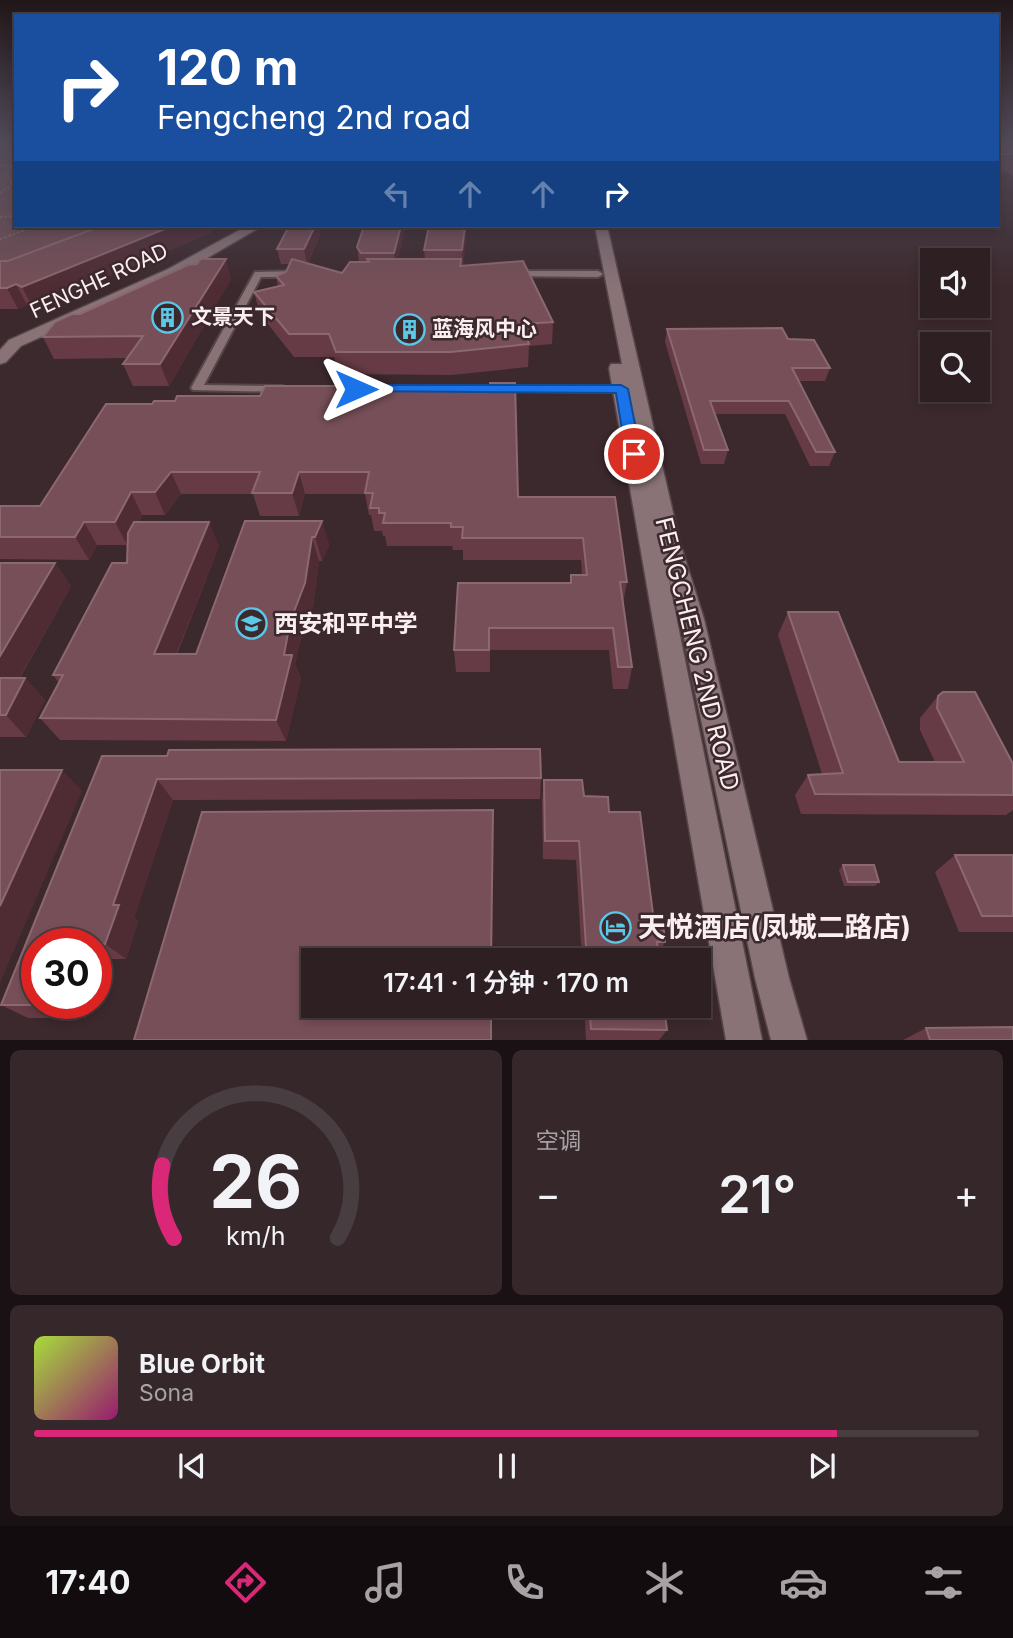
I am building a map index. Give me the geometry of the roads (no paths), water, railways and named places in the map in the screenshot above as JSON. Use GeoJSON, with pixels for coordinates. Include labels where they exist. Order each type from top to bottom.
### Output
{"type":"FeatureCollection","features":[{"type":"Feature","properties":{"kind":"main road","name":"FENGHE ROAD"},"geometry":{"type":"LineString","coordinates":[[0,359],[7,343],[173,272],[253,228]]}},
{"type":"Feature","properties":{"kind":"main road","name":"FENGCHENG 2ND ROAD"},"geometry":{"type":"LineString","coordinates":[[588,228],[744,1040]]}},
{"type":"Feature","properties":{"kind":"main road","name":"FENGCHENG 2ND ROAD"},"geometry":{"type":"LineString","coordinates":[[601,228],[669,543],[692,619],[772,978],[789,1040]]}},
{"type":"Feature","properties":{"kind":"street"},"geometry":{"type":"LineString","coordinates":[[293,389],[197,388],[258,274],[313,274]]}},
{"type":"Feature","properties":{"kind":"street"},"geometry":{"type":"LineString","coordinates":[[503,274],[598,274]]}},
{"type":"Feature","properties":{"kind":"street"},"geometry":{"type":"LineString","coordinates":[[485,389],[621,389]]}},
{"type":"Feature","properties":{"kind":"place","name":"文景天下"},"geometry":{"type":"Point","coordinates":[168,317]}},
{"type":"Feature","properties":{"kind":"place","name":"蓝海风中心"},"geometry":{"type":"Point","coordinates":[409,329]}},
{"type":"Feature","properties":{"kind":"place","name":"西安和平中学"},"geometry":{"type":"Point","coordinates":[251,624]}},
{"type":"Feature","properties":{"kind":"place","name":"天悦酒店(凤城二路店)"},"geometry":{"type":"Point","coordinates":[615,927]}}]}
